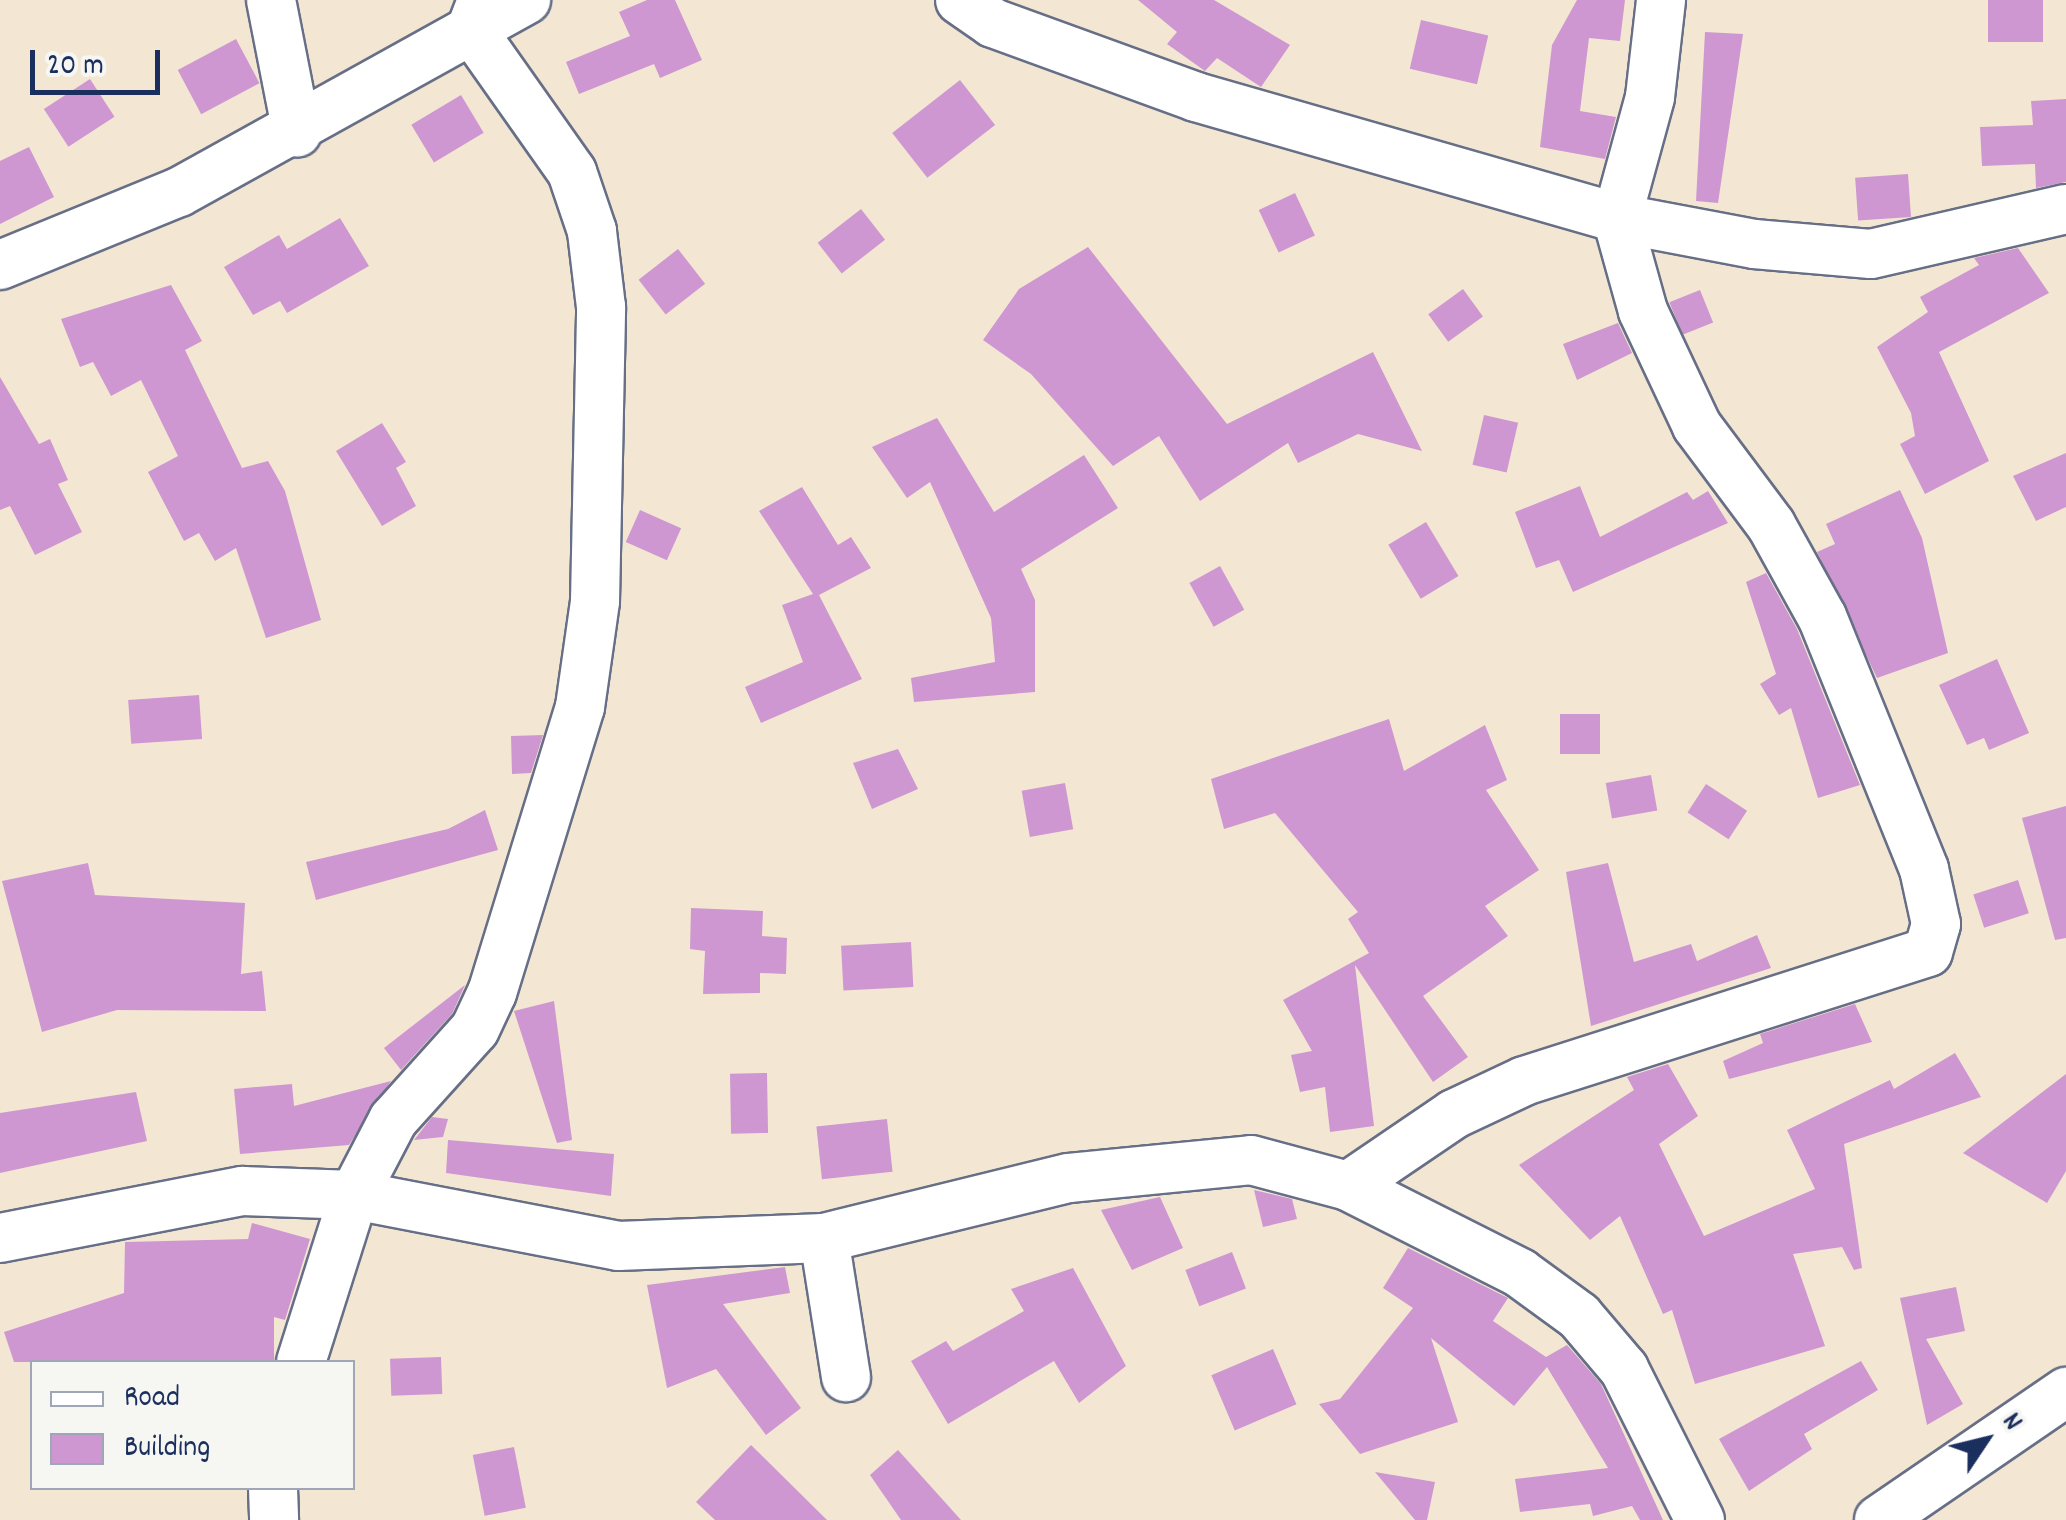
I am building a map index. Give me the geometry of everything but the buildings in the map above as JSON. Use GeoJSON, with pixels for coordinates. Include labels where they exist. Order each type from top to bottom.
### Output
{"type":"FeatureCollection","features":[{"type":"Feature","properties":{"kind":"street"},"geometry":{"type":"LineString","coordinates":[[271,0],[297,132]]}},
{"type":"Feature","properties":{"kind":"street"},"geometry":{"type":"LineString","coordinates":[[0,265],[297,132],[477,14],[526,0]]}},
{"type":"Feature","properties":{"kind":"street"},"geometry":{"type":"LineString","coordinates":[[960,0],[993,23],[1196,97],[1617,218],[1872,254],[2066,209]]}},
{"type":"Feature","properties":{"kind":"street"},"geometry":{"type":"LineString","coordinates":[[1348,1186],[1454,1114],[1524,1082],[1928,952],[1936,924],[1924,870],[1882,754],[1788,556],[1663,362],[1617,218],[1650,97],[1661,0]]}},
{"type":"Feature","properties":{"kind":"street"},"geometry":{"type":"LineString","coordinates":[[302,1360],[354,1194],[393,1120],[474,1028],[492,993],[580,707],[594,601],[602,422],[592,231],[572,172],[477,14]]}},
{"type":"Feature","properties":{"kind":"street"},"geometry":{"type":"LineString","coordinates":[[0,1238],[242,1190],[354,1194],[618,1246],[824,1238],[1069,1178],[1174,1164],[1251,1160],[1348,1186],[1520,1273],[1579,1316],[1624,1368],[1700,1520]]}},
{"type":"Feature","properties":{"kind":"street"},"geometry":{"type":"LineString","coordinates":[[824,1238],[846,1376]]}},
{"type":"Feature","properties":{"kind":"street"},"geometry":{"type":"LineString","coordinates":[[1878,1520],[2066,1392]]}},
{"type":"Feature","properties":{"kind":"street"},"geometry":{"type":"LineString","coordinates":[[273,1490],[274,1520]]}}]}
